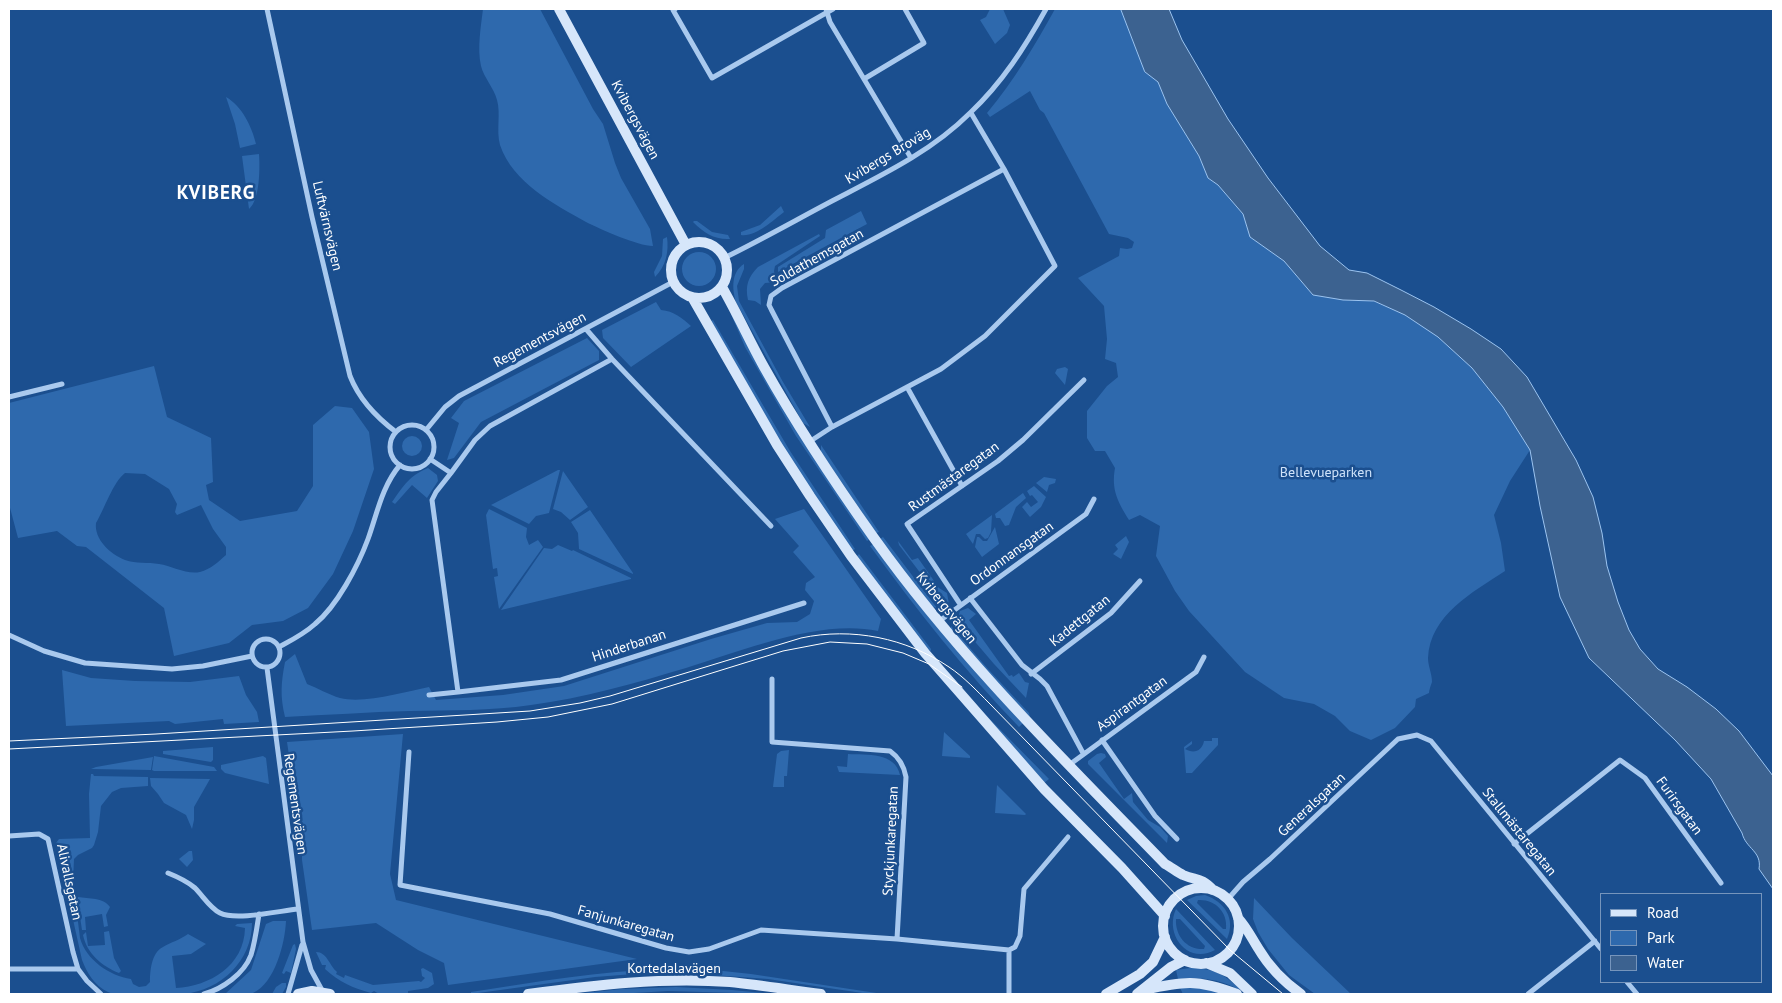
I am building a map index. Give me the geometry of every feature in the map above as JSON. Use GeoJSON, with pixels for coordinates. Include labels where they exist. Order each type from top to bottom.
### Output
{"type":"FeatureCollection","features":[{"type":"Feature","properties":{"kind":"street","name":"Luftvärnsvägen"},"geometry":{"type":"LineString","coordinates":[[267,9],[312,217],[350,376],[355,388],[368,408],[396,432]]}},
{"type":"Feature","properties":{"kind":"street","name":"Kvibergsvägen"},"geometry":{"type":"LineString","coordinates":[[559,9],[686,244]]}},
{"type":"Feature","properties":{"kind":"street"},"geometry":{"type":"LineString","coordinates":[[676,9],[673,10],[712,78],[829,10],[830,22],[911,158]]}},
{"type":"Feature","properties":{"kind":"street"},"geometry":{"type":"LineString","coordinates":[[864,79],[924,43],[905,9]]}},
{"type":"Feature","properties":{"kind":"street","name":"Kvibergs Broväg"},"geometry":{"type":"LineString","coordinates":[[724,258],[911,158],[940,138],[971,113],[1000,81],[1032,34],[1046,9]]}},
{"type":"Feature","properties":{"kind":"street"},"geometry":{"type":"LineString","coordinates":[[810,442],[832,427],[941,369],[985,336],[1055,266],[1004,169],[971,113]]}},
{"type":"Feature","properties":{"kind":"street","name":"Soldathemsgatan"},"geometry":{"type":"LineString","coordinates":[[832,427],[769,305],[771,296],[782,288],[1004,169]]}},
{"type":"Feature","properties":{"kind":"street"},"geometry":{"type":"LineString","coordinates":[[708,243],[719,251],[724,258],[727,270],[722,286],[708,296],[692,297],[681,292],[673,282],[670,272],[672,261],[678,251],[686,244],[708,243]]}},
{"type":"Feature","properties":{"kind":"street","name":"Regementsvägen"},"geometry":{"type":"LineString","coordinates":[[426,430],[445,407],[459,396],[673,282]]}},
{"type":"Feature","properties":{"kind":"street","name":"Kvibergsvägen"},"geometry":{"type":"LineString","coordinates":[[722,286],[764,367],[810,442],[875,539],[938,622],[1004,698],[1165,864],[1184,876],[1207,883],[1213,890]]}},
{"type":"Feature","properties":{"kind":"street"},"geometry":{"type":"LineString","coordinates":[[692,297],[810,496],[871,583],[938,670],[1044,789],[1122,868],[1165,916]]}},
{"type":"Feature","properties":{"kind":"street"},"geometry":{"type":"LineString","coordinates":[[586,329],[612,359],[771,526]]}},
{"type":"Feature","properties":{"kind":"street"},"geometry":{"type":"LineString","coordinates":[[458,692],[432,500],[475,440],[490,426],[612,359]]}},
{"type":"Feature","properties":{"kind":"street","name":"Rustmästaregatan"},"geometry":{"type":"LineString","coordinates":[[960,604],[907,524],[998,461],[1023,440],[1084,380]]}},
{"type":"Feature","properties":{"kind":"street"},"geometry":{"type":"LineString","coordinates":[[9,397],[62,384]]}},
{"type":"Feature","properties":{"kind":"street"},"geometry":{"type":"LineString","coordinates":[[907,387],[962,486]]}},
{"type":"Feature","properties":{"kind":"street"},"geometry":{"type":"LineString","coordinates":[[411,425],[426,430],[431,436],[434,445],[430,459],[424,465],[416,468],[407,468],[400,465],[393,457],[390,449],[391,441],[396,432],[411,425]]}},
{"type":"Feature","properties":{"kind":"street"},"geometry":{"type":"LineString","coordinates":[[430,459],[451,473]]}},
{"type":"Feature","properties":{"kind":"street"},"geometry":{"type":"LineString","coordinates":[[279,647],[295,639],[316,624],[334,602],[351,576],[368,541],[381,498],[400,465]]}},
{"type":"Feature","properties":{"kind":"street","name":"Ordonnansgatan"},"geometry":{"type":"LineString","coordinates":[[938,622],[960,604],[1086,514],[1094,499]]}},
{"type":"Feature","properties":{"kind":"street","name":"Kadettgatan"},"geometry":{"type":"LineString","coordinates":[[1032,674],[1111,613],[1140,581]]}},
{"type":"Feature","properties":{"kind":"street"},"geometry":{"type":"LineString","coordinates":[[970,598],[1022,665],[1047,686],[1083,753]]}},
{"type":"Feature","properties":{"kind":"street","name":"Hinderbanan"},"geometry":{"type":"LineString","coordinates":[[429,695],[561,680],[804,603]]}},
{"type":"Feature","properties":{"kind":"street"},"geometry":{"type":"LineString","coordinates":[[9,634],[48,652],[85,663],[172,669],[203,666],[252,656]]}},
{"type":"Feature","properties":{"kind":"street"},"geometry":{"type":"LineString","coordinates":[[263,639],[272,640],[279,647],[279,660],[274,665],[267,668],[258,665],[253,660],[255,644],[263,639]]}},
{"type":"Feature","properties":{"kind":"street","name":"Aspirantgatan"},"geometry":{"type":"LineString","coordinates":[[1069,765],[1196,672],[1204,657]]}},
{"type":"Feature","properties":{"kind":"street","name":"Regementsvägen"},"geometry":{"type":"LineString","coordinates":[[267,668],[303,942],[311,970],[327,993]]}},
{"type":"Feature","properties":{"kind":"street","name":"Styckjunkaregatan"},"geometry":{"type":"LineString","coordinates":[[772,679],[772,742],[890,751],[900,759],[905,769],[897,939]]}},
{"type":"Feature","properties":{"kind":"street","name":"Stallmästaregatan"},"geometry":{"type":"LineString","coordinates":[[1417,735],[1431,741],[1600,947]]}},
{"type":"Feature","properties":{"kind":"street","name":"Generalsgatan"},"geometry":{"type":"LineString","coordinates":[[1228,899],[1243,882],[1398,739],[1417,735]]}},
{"type":"Feature","properties":{"kind":"street"},"geometry":{"type":"LineString","coordinates":[[1102,740],[1155,816],[1176,839]]}},
{"type":"Feature","properties":{"kind":"street","name":"Fanjunkaregatan"},"geometry":{"type":"LineString","coordinates":[[409,752],[400,886],[550,914],[666,948],[689,952],[709,949],[761,930],[897,939],[1009,950]]}},
{"type":"Feature","properties":{"kind":"street","name":"Furirsgatan"},"geometry":{"type":"LineString","coordinates":[[1514,844],[1620,760],[1645,778],[1721,883]]}},
{"type":"Feature","properties":{"kind":"street","name":"Alivallsgatan"},"geometry":{"type":"LineString","coordinates":[[9,836],[39,834],[48,839],[78,969],[87,982],[101,994]]}},
{"type":"Feature","properties":{"kind":"street"},"geometry":{"type":"LineString","coordinates":[[1009,994],[1009,950],[1015,947],[1020,936],[1024,889],[1068,837]]}},
{"type":"Feature","properties":{"kind":"street"},"geometry":{"type":"LineString","coordinates":[[168,873],[182,878],[195,888],[220,913],[232,916],[298,909]]}},
{"type":"Feature","properties":{"kind":"street"},"geometry":{"type":"LineString","coordinates":[[1197,888],[1213,890],[1228,899],[1235,908],[1239,931],[1233,946],[1222,957],[1206,963],[1195,963],[1185,960],[1173,950],[1165,936],[1165,916],[1170,904],[1182,893],[1197,888]]}},
{"type":"Feature","properties":{"kind":"street"},"geometry":{"type":"LineString","coordinates":[[204,994],[228,982],[250,958],[259,914]]}},
{"type":"Feature","properties":{"kind":"street"},"geometry":{"type":"LineString","coordinates":[[1238,918],[1248,929],[1258,948],[1272,967],[1301,994]]}},
{"type":"Feature","properties":{"kind":"street"},"geometry":{"type":"LineString","coordinates":[[1106,994],[1140,974],[1153,962],[1165,936]]}},
{"type":"Feature","properties":{"kind":"street"},"geometry":{"type":"LineString","coordinates":[[1528,994],[1595,941]]}},
{"type":"Feature","properties":{"kind":"street","name":"Regementsvägen"},"geometry":{"type":"LineString","coordinates":[[288,994],[303,942]]}},
{"type":"Feature","properties":{"kind":"street"},"geometry":{"type":"LineString","coordinates":[[1141,992],[1170,967],[1185,960]]}},
{"type":"Feature","properties":{"kind":"street"},"geometry":{"type":"LineString","coordinates":[[1206,963],[1230,973],[1252,994]]}},
{"type":"Feature","properties":{"kind":"street"},"geometry":{"type":"LineString","coordinates":[[9,969],[78,969]]}},
{"type":"Feature","properties":{"kind":"street","name":"Kortedalavägen"},"geometry":{"type":"LineString","coordinates":[[528,994],[620,983],[675,981],[731,982],[821,994]]}},
{"type":"Feature","properties":{"kind":"street"},"geometry":{"type":"LineString","coordinates":[[1141,992],[1175,983],[1190,982],[1208,984],[1237,994]]}},
{"type":"Feature","properties":{"kind":"street"},"geometry":{"type":"LineString","coordinates":[[1628,983],[1637,994]]}},
{"type":"Feature","properties":{"kind":"street"},"geometry":{"type":"LineString","coordinates":[[298,994],[312,991],[327,993]]}},
{"type":"Feature","properties":{"kind":"green space"},"geometry":{"type":"Polygon","coordinates":[[[483,9],[540,9],[593,109],[603,124],[621,178],[650,229],[653,246],[609,233],[586,222],[548,200],[514,171],[500,145],[497,100],[481,66],[479,45],[483,9]]]}},
{"type":"Feature","properties":{"kind":"green space"},"geometry":{"type":"Polygon","coordinates":[[[990,9],[1003,9],[1010,25],[1007,33],[995,44],[980,20],[986,17],[990,9]]]}},
{"type":"Feature","properties":{"kind":"green space","name":"Bellevueparken"},"geometry":{"type":"Polygon","coordinates":[[[1055,9],[1121,9],[1145,72],[1158,82],[1167,104],[1199,156],[1208,178],[1218,185],[1243,214],[1250,237],[1284,261],[1313,295],[1343,300],[1373,301],[1405,315],[1438,337],[1472,368],[1503,407],[1530,450],[1510,481],[1494,515],[1505,571],[1467,596],[1445,617],[1436,629],[1431,643],[1428,658],[1432,682],[1429,693],[1416,699],[1415,707],[1395,728],[1371,740],[1350,731],[1335,716],[1314,704],[1284,698],[1245,672],[1189,611],[1175,591],[1156,556],[1160,526],[1140,515],[1129,520],[1116,496],[1114,483],[1115,468],[1105,451],[1095,451],[1087,438],[1087,411],[1107,386],[1118,377],[1116,363],[1105,359],[1107,339],[1104,306],[1078,278],[1119,256],[1120,248],[1132,248],[1134,242],[1128,238],[1109,234],[1044,113],[1040,110],[1030,91],[990,117],[987,113],[1024,62],[1055,9]]]}},
{"type":"Feature","properties":{"kind":"green space"},"geometry":{"type":"Polygon","coordinates":[[[226,97],[241,111],[252,131],[256,144],[240,148],[235,124],[226,97]]]}},
{"type":"Feature","properties":{"kind":"green space"},"geometry":{"type":"Polygon","coordinates":[[[259,154],[257,191],[253,205],[249,209],[242,156],[259,154]]]}},
{"type":"Feature","properties":{"kind":"green space"},"geometry":{"type":"Polygon","coordinates":[[[781,206],[784,212],[769,224],[752,234],[741,235],[741,232],[760,225],[781,206]]]}},
{"type":"Feature","properties":{"kind":"green space"},"geometry":{"type":"Polygon","coordinates":[[[861,211],[867,224],[778,272],[778,267],[825,238],[826,230],[861,211]]]}},
{"type":"Feature","properties":{"kind":"green space"},"geometry":{"type":"Polygon","coordinates":[[[694,221],[697,221],[712,232],[728,235],[730,239],[710,235],[697,226],[694,221]]]}},
{"type":"Feature","properties":{"kind":"green space"},"geometry":{"type":"Polygon","coordinates":[[[819,234],[820,236],[775,266],[776,282],[765,283],[760,289],[761,305],[755,301],[748,300],[748,282],[758,267],[819,234]]]}},
{"type":"Feature","properties":{"kind":"green space"},"geometry":{"type":"Polygon","coordinates":[[[667,237],[668,248],[666,258],[662,268],[655,277],[654,272],[662,256],[663,239],[667,237]]]}},
{"type":"Feature","properties":{"kind":"green space"},"geometry":{"type":"Polygon","coordinates":[[[699,252],[711,257],[716,269],[711,281],[699,286],[687,281],[682,269],[687,257],[699,252]]]}},
{"type":"Feature","properties":{"kind":"green space"},"geometry":{"type":"Polygon","coordinates":[[[744,264],[744,269],[737,286],[739,301],[810,427],[803,423],[736,302],[734,292],[735,276],[744,264]]]}},
{"type":"Feature","properties":{"kind":"green space"},"geometry":{"type":"Polygon","coordinates":[[[656,302],[661,310],[674,313],[691,326],[631,367],[603,338],[602,330],[656,302]]]}},
{"type":"Feature","properties":{"kind":"green space"},"geometry":{"type":"Polygon","coordinates":[[[733,313],[870,539],[867,541],[796,436],[745,347],[731,314],[733,313]]]}},
{"type":"Feature","properties":{"kind":"green space"},"geometry":{"type":"Polygon","coordinates":[[[713,320],[790,451],[855,549],[852,551],[790,459],[711,321],[713,320]]]}},
{"type":"Feature","properties":{"kind":"green space"},"geometry":{"type":"Polygon","coordinates":[[[587,338],[599,351],[599,360],[481,422],[454,458],[447,460],[459,423],[451,418],[464,401],[587,338]]]}},
{"type":"Feature","properties":{"kind":"green space"},"geometry":{"type":"Polygon","coordinates":[[[154,366],[167,417],[211,438],[213,482],[206,485],[209,500],[240,521],[297,511],[313,486],[313,425],[335,406],[352,408],[369,432],[374,469],[353,531],[333,574],[308,608],[283,621],[252,625],[229,643],[174,656],[164,608],[86,547],[77,546],[57,531],[18,538],[9,504],[9,403],[154,366]],[[125,473],[121,477],[96,523],[100,540],[109,550],[125,560],[159,564],[195,573],[211,567],[226,555],[226,547],[213,529],[201,505],[177,515],[175,512],[177,504],[169,489],[145,474],[125,473]]]}},
{"type":"Feature","properties":{"kind":"green space"},"geometry":{"type":"Polygon","coordinates":[[[1065,367],[1068,369],[1065,385],[1055,373],[1057,369],[1065,367]]]}},
{"type":"Feature","properties":{"kind":"green space"},"geometry":{"type":"Polygon","coordinates":[[[412,436],[419,439],[422,446],[419,453],[412,456],[405,453],[402,446],[405,439],[412,436]]]}},
{"type":"Feature","properties":{"kind":"green space"},"geometry":{"type":"Polygon","coordinates":[[[821,445],[879,532],[876,533],[821,452],[821,445]]]}},
{"type":"Feature","properties":{"kind":"green space"},"geometry":{"type":"Polygon","coordinates":[[[428,468],[437,475],[438,481],[427,498],[412,485],[395,504],[392,502],[411,478],[428,468]]]}},
{"type":"Feature","properties":{"kind":"green space"},"geometry":{"type":"Polygon","coordinates":[[[560,470],[549,513],[536,516],[529,524],[491,505],[560,470]]]}},
{"type":"Feature","properties":{"kind":"green space"},"geometry":{"type":"Polygon","coordinates":[[[563,471],[588,507],[570,520],[561,512],[553,509],[563,471]]]}},
{"type":"Feature","properties":{"kind":"green space"},"geometry":{"type":"Polygon","coordinates":[[[1044,477],[1056,479],[1055,483],[1049,485],[1047,492],[1036,483],[1044,477]]]}},
{"type":"Feature","properties":{"kind":"green space"},"geometry":{"type":"Polygon","coordinates":[[[1034,486],[1046,497],[1041,507],[1030,517],[1022,507],[1027,502],[1031,507],[1038,502],[1027,491],[1034,486]]]}},
{"type":"Feature","properties":{"kind":"green space"},"geometry":{"type":"Polygon","coordinates":[[[1023,493],[1026,498],[1016,507],[1009,525],[1005,526],[1000,518],[996,518],[995,514],[1023,493]]]}},
{"type":"Feature","properties":{"kind":"green space"},"geometry":{"type":"Polygon","coordinates":[[[489,509],[527,528],[526,537],[529,545],[538,540],[543,547],[499,609],[494,577],[498,576],[497,568],[493,569],[486,515],[489,509]]]}},
{"type":"Feature","properties":{"kind":"green space"},"geometry":{"type":"Polygon","coordinates":[[[804,509],[881,619],[878,631],[855,628],[806,633],[629,684],[590,694],[531,705],[486,709],[395,711],[285,717],[282,683],[285,662],[295,654],[307,684],[336,697],[361,700],[429,687],[436,700],[503,695],[564,686],[767,623],[797,622],[810,614],[814,601],[805,590],[806,583],[815,577],[793,552],[799,546],[775,519],[804,509]]]}},
{"type":"Feature","properties":{"kind":"green space"},"geometry":{"type":"Polygon","coordinates":[[[590,510],[633,574],[579,549],[578,533],[571,522],[590,510]]]}},
{"type":"Feature","properties":{"kind":"green space"},"geometry":{"type":"Polygon","coordinates":[[[992,515],[991,532],[988,538],[985,539],[980,534],[976,534],[973,544],[966,534],[992,515]]]}},
{"type":"Feature","properties":{"kind":"green space"},"geometry":{"type":"Polygon","coordinates":[[[995,527],[999,544],[982,557],[975,547],[977,537],[987,541],[995,527]]]}},
{"type":"Feature","properties":{"kind":"green space"},"geometry":{"type":"Polygon","coordinates":[[[1126,536],[1129,542],[1121,559],[1113,554],[1118,549],[1115,545],[1126,536]]]}},
{"type":"Feature","properties":{"kind":"green space"},"geometry":{"type":"Polygon","coordinates":[[[883,537],[937,608],[929,605],[880,539],[883,537]]]}},
{"type":"Feature","properties":{"kind":"green space"},"geometry":{"type":"Polygon","coordinates":[[[898,541],[912,560],[918,558],[939,588],[947,593],[949,604],[944,604],[899,545],[898,541]]]}},
{"type":"Feature","properties":{"kind":"green space"},"geometry":{"type":"Polygon","coordinates":[[[874,544],[961,655],[1023,723],[1019,727],[979,684],[923,616],[870,546],[874,544]]]}},
{"type":"Feature","properties":{"kind":"green space"},"geometry":{"type":"Polygon","coordinates":[[[558,545],[573,550],[631,579],[501,610],[544,548],[552,549],[558,545]]]}},
{"type":"Feature","properties":{"kind":"green space"},"geometry":{"type":"Polygon","coordinates":[[[859,554],[931,651],[926,649],[857,556],[859,554]]]}},
{"type":"Feature","properties":{"kind":"green space"},"geometry":{"type":"Polygon","coordinates":[[[968,608],[976,614],[969,620],[1009,676],[1012,675],[1013,677],[1019,673],[1025,682],[1029,683],[1026,698],[959,623],[960,611],[968,608]]]}},
{"type":"Feature","properties":{"kind":"green space"},"geometry":{"type":"Polygon","coordinates":[[[951,626],[1029,713],[1030,717],[990,676],[951,629],[951,626]]]}},
{"type":"Feature","properties":{"kind":"green space"},"geometry":{"type":"Polygon","coordinates":[[[62,670],[91,678],[135,681],[190,682],[239,676],[246,695],[257,712],[259,722],[224,724],[223,719],[175,724],[169,721],[66,726],[62,670]]]}},
{"type":"Feature","properties":{"kind":"green space"},"geometry":{"type":"Polygon","coordinates":[[[978,707],[1049,779],[1044,783],[978,707]]]}},
{"type":"Feature","properties":{"kind":"green space"},"geometry":{"type":"Polygon","coordinates":[[[944,732],[970,756],[970,758],[942,756],[944,732]]]}},
{"type":"Feature","properties":{"kind":"green space"},"geometry":{"type":"Polygon","coordinates":[[[403,734],[390,874],[396,900],[637,959],[448,985],[444,963],[418,950],[376,923],[312,930],[287,742],[403,734]]]}},
{"type":"Feature","properties":{"kind":"green space"},"geometry":{"type":"Polygon","coordinates":[[[1212,738],[1218,738],[1218,745],[1192,773],[1186,773],[1184,747],[1192,741],[1192,744],[1185,749],[1197,751],[1204,741],[1212,741],[1212,738]]]}},
{"type":"Feature","properties":{"kind":"green space"},"geometry":{"type":"Polygon","coordinates":[[[213,747],[213,760],[211,762],[163,754],[163,751],[213,747]]]}},
{"type":"Feature","properties":{"kind":"green space"},"geometry":{"type":"Polygon","coordinates":[[[789,750],[784,787],[773,787],[777,754],[781,751],[789,750]]]}},
{"type":"Feature","properties":{"kind":"green space"},"geometry":{"type":"Polygon","coordinates":[[[1101,753],[1105,754],[1106,757],[1099,763],[1124,799],[1132,793],[1133,802],[1148,820],[1160,827],[1168,836],[1167,843],[1088,764],[1088,761],[1101,753]]]}},
{"type":"Feature","properties":{"kind":"green space"},"geometry":{"type":"Polygon","coordinates":[[[848,754],[879,756],[892,762],[900,775],[839,772],[837,766],[847,767],[848,754]]]}},
{"type":"Feature","properties":{"kind":"green space"},"geometry":{"type":"Polygon","coordinates":[[[154,756],[214,767],[217,771],[154,771],[152,770],[154,756]]]}},
{"type":"Feature","properties":{"kind":"green space"},"geometry":{"type":"Polygon","coordinates":[[[263,756],[266,758],[269,784],[225,773],[221,769],[221,765],[263,756]]]}},
{"type":"Feature","properties":{"kind":"green space"},"geometry":{"type":"Polygon","coordinates":[[[153,757],[151,770],[91,769],[96,767],[153,757]]]}},
{"type":"Feature","properties":{"kind":"green space"},"geometry":{"type":"Polygon","coordinates":[[[91,774],[94,776],[148,777],[148,786],[121,788],[112,792],[101,806],[98,832],[94,845],[74,859],[73,882],[80,938],[83,946],[100,966],[107,971],[131,979],[133,984],[139,987],[146,986],[150,982],[152,963],[159,950],[188,934],[206,944],[191,954],[172,956],[176,988],[201,983],[223,971],[239,953],[243,941],[245,928],[235,926],[237,924],[252,923],[251,937],[247,950],[232,971],[222,980],[210,987],[184,994],[121,995],[112,994],[103,989],[89,974],[82,960],[56,843],[59,839],[90,838],[89,794],[91,774]]]}},
{"type":"Feature","properties":{"kind":"green space"},"geometry":{"type":"Polygon","coordinates":[[[150,778],[210,779],[194,807],[192,829],[186,815],[164,803],[151,786],[150,778]]]}},
{"type":"Feature","properties":{"kind":"green space"},"geometry":{"type":"Polygon","coordinates":[[[997,785],[1026,814],[1025,815],[995,813],[997,785]]]}},
{"type":"Feature","properties":{"kind":"green space"},"geometry":{"type":"Polygon","coordinates":[[[189,851],[192,851],[193,860],[187,867],[179,859],[189,851]]]}},
{"type":"Feature","properties":{"kind":"green space"},"geometry":{"type":"Polygon","coordinates":[[[1205,895],[1212,898],[1227,912],[1230,925],[1227,939],[1187,900],[1205,895]],[[1198,900],[1197,903],[1223,929],[1226,929],[1223,912],[1215,904],[1198,900]]]}},
{"type":"Feature","properties":{"kind":"green space"},"geometry":{"type":"Polygon","coordinates":[[[78,897],[96,899],[107,904],[110,907],[106,915],[108,926],[104,927],[102,914],[85,917],[86,930],[82,930],[78,897]]]}},
{"type":"Feature","properties":{"kind":"green space"},"geometry":{"type":"Polygon","coordinates":[[[1254,898],[1292,938],[1351,994],[1315,994],[1289,975],[1268,949],[1258,932],[1253,919],[1254,898]]]}},
{"type":"Feature","properties":{"kind":"green space"},"geometry":{"type":"Polygon","coordinates":[[[1176,909],[1215,950],[1205,954],[1196,954],[1181,945],[1173,928],[1176,909]],[[1176,919],[1176,925],[1183,941],[1192,947],[1204,949],[1205,946],[1180,919],[1176,919]]]}},
{"type":"Feature","properties":{"kind":"green space"},"geometry":{"type":"Polygon","coordinates":[[[273,921],[286,921],[284,940],[273,972],[261,988],[253,993],[243,995],[225,994],[251,970],[266,924],[273,921]]]}},
{"type":"Feature","properties":{"kind":"green space"},"geometry":{"type":"Polygon","coordinates":[[[109,931],[114,958],[121,971],[119,973],[107,967],[92,954],[85,942],[83,935],[86,932],[88,946],[105,945],[104,932],[109,931]]]}},
{"type":"Feature","properties":{"kind":"green space"},"geometry":{"type":"Polygon","coordinates":[[[295,944],[296,949],[291,973],[286,971],[284,974],[282,973],[295,944]]]}},
{"type":"Feature","properties":{"kind":"green space"},"geometry":{"type":"Polygon","coordinates":[[[316,952],[323,954],[337,972],[336,974],[344,978],[345,975],[373,985],[421,982],[425,978],[422,976],[421,969],[423,968],[432,973],[434,984],[428,988],[408,991],[408,994],[379,994],[374,991],[371,993],[352,987],[336,978],[325,969],[326,965],[322,965],[316,952]]]}},
{"type":"Feature","properties":{"kind":"green space"},"geometry":{"type":"Polygon","coordinates":[[[1190,968],[1205,969],[1218,973],[1229,979],[1240,989],[1210,980],[1178,979],[1176,970],[1190,968]]]}},
{"type":"Feature","properties":{"kind":"green space"},"geometry":{"type":"Polygon","coordinates":[[[665,969],[751,974],[883,994],[869,994],[768,979],[685,973],[595,977],[471,994],[471,992],[568,977],[665,969]]]}},
{"type":"Feature","properties":{"kind":"green space"},"geometry":{"type":"Polygon","coordinates":[[[286,983],[286,987],[282,994],[272,994],[276,987],[286,983]]]}},
{"type":"Feature","properties":{"kind":"green space"},"geometry":{"type":"Polygon","coordinates":[[[1201,986],[1228,994],[1183,994],[1180,988],[1201,986]]]}},
{"type":"Feature","properties":{"kind":"green space"},"geometry":{"type":"Polygon","coordinates":[[[676,987],[774,994],[668,991],[574,994],[622,989],[676,987]]]}},
{"type":"Feature","properties":{"kind":"water"},"geometry":{"type":"Polygon","coordinates":[[[1121,9],[1169,9],[1182,40],[1228,119],[1268,178],[1320,246],[1349,270],[1367,273],[1434,307],[1471,329],[1501,349],[1527,377],[1576,460],[1593,497],[1602,533],[1607,566],[1618,602],[1629,630],[1640,649],[1658,669],[1687,687],[1716,709],[1739,731],[1773,776],[1773,889],[1759,869],[1756,854],[1744,838],[1711,779],[1675,740],[1589,658],[1560,597],[1530,450],[1503,407],[1472,368],[1438,337],[1405,315],[1374,301],[1343,300],[1313,295],[1284,261],[1250,237],[1243,214],[1218,185],[1208,178],[1199,156],[1167,104],[1158,82],[1145,72],[1121,9]]]}},
{"type":"Feature","properties":{"kind":"tram line"},"geometry":{"type":"LineString","coordinates":[[9,741],[530,711],[610,696],[801,638],[840,634],[878,638],[897,642],[932,657],[949,667],[965,680],[1230,950],[1283,994]]}},
{"type":"Feature","properties":{"kind":"tram line"},"geometry":{"type":"LineString","coordinates":[[9,749],[353,731],[548,717],[612,704],[783,651],[830,642],[867,644],[903,653],[929,664],[962,687]]}},
{"type":"Feature","properties":{"kind":"district","name":"KVIBERG"},"geometry":{"type":"Point","coordinates":[216,194]}}]}
